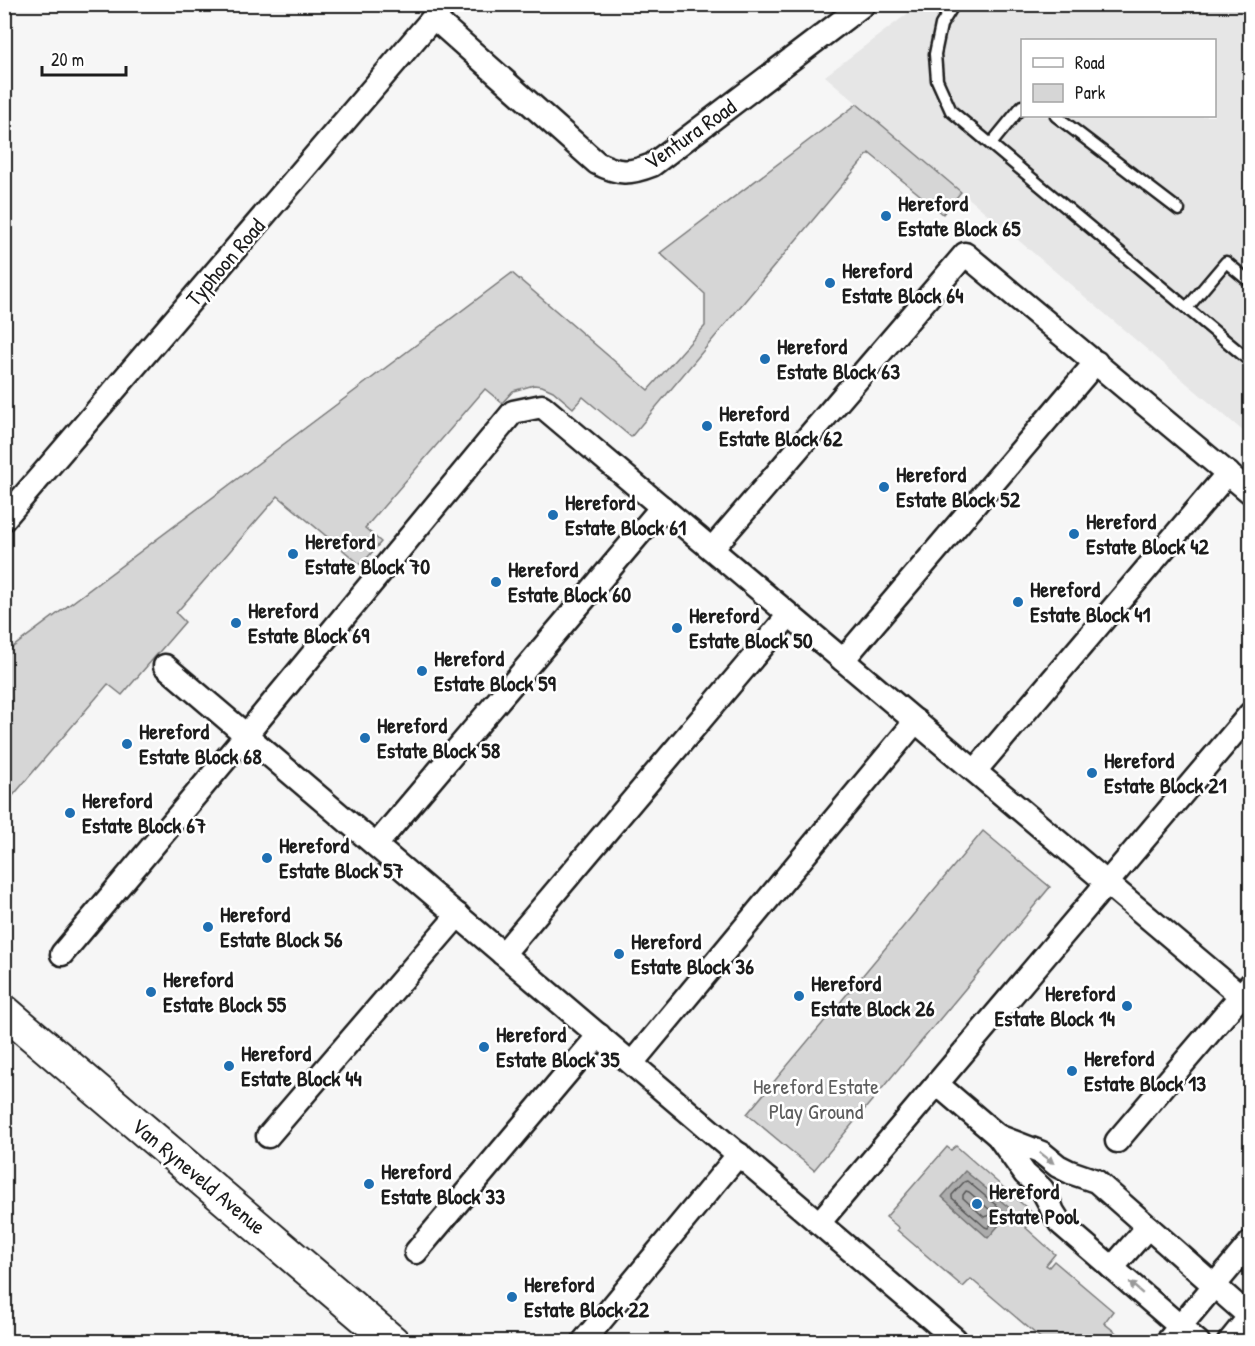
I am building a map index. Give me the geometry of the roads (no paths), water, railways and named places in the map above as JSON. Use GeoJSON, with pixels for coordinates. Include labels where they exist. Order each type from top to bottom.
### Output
{"type":"FeatureCollection","features":[{"type":"Feature","properties":{"kind":"main road","name":"Van Ryneveld Avenue"},"geometry":{"type":"LineString","coordinates":[[4,1011],[393,1341]]}},
{"type":"Feature","properties":{"kind":"street","name":"Ventura Road"},"geometry":{"type":"LineString","coordinates":[[439,11],[597,163],[614,171],[624,172],[639,171],[652,165],[864,4]]}},
{"type":"Feature","properties":{"kind":"street","name":"Typhoon Road"},"geometry":{"type":"LineString","coordinates":[[4,519],[439,11]]}},
{"type":"Feature","properties":{"kind":"street"},"geometry":{"type":"LineString","coordinates":[[712,549],[965,254],[1251,492]]}},
{"type":"Feature","properties":{"kind":"street"},"geometry":{"type":"LineString","coordinates":[[843,660],[1096,362]]}},
{"type":"Feature","properties":{"kind":"street"},"geometry":{"type":"LineString","coordinates":[[62,954],[513,412],[542,406],[1107,883],[1246,990],[1118,1141]]}},
{"type":"Feature","properties":{"kind":"street"},"geometry":{"type":"LineString","coordinates":[[975,771],[1228,473]]}},
{"type":"Feature","properties":{"kind":"street"},"geometry":{"type":"LineString","coordinates":[[376,845],[662,507]]}},
{"type":"Feature","properties":{"kind":"street"},"geometry":{"type":"LineString","coordinates":[[503,954],[789,615]]}},
{"type":"Feature","properties":{"kind":"street"},"geometry":{"type":"LineString","coordinates":[[165,666],[956,1339],[953,1341]]}},
{"type":"Feature","properties":{"kind":"street"},"geometry":{"type":"LineString","coordinates":[[819,1222],[1251,714]]}},
{"type":"Feature","properties":{"kind":"street"},"geometry":{"type":"LineString","coordinates":[[632,1063],[916,721]]}},
{"type":"Feature","properties":{"kind":"street"},"geometry":{"type":"LineString","coordinates":[[268,1136],[458,915]]}},
{"type":"Feature","properties":{"kind":"street"},"geometry":{"type":"LineString","coordinates":[[416,1252],[599,1035]]}},
{"type":"Feature","properties":{"kind":"street"},"geometry":{"type":"LineString","coordinates":[[937,1084],[998,1136],[1025,1174],[1042,1190],[1060,1223],[1112,1268],[1174,1334],[1198,1341]]}},
{"type":"Feature","properties":{"kind":"street"},"geometry":{"type":"LineString","coordinates":[[998,1136],[1042,1153],[1058,1166],[1096,1181],[1214,1285],[1250,1317],[1229,1341]]}},
{"type":"Feature","properties":{"kind":"street"},"geometry":{"type":"LineString","coordinates":[[583,1341],[739,1154]]}},
{"type":"Feature","properties":{"kind":"street"},"geometry":{"type":"LineString","coordinates":[[1112,1268],[1148,1227]]}},
{"type":"Feature","properties":{"kind":"street"},"geometry":{"type":"LineString","coordinates":[[1174,1334],[1251,1243]]}},
{"type":"Feature","properties":{"kind":"lane"},"geometry":{"type":"LineString","coordinates":[[954,4],[941,25],[934,54],[937,80],[951,111],[1251,361]]}},
{"type":"Feature","properties":{"kind":"lane"},"geometry":{"type":"LineString","coordinates":[[991,144],[1021,108]]}},
{"type":"Feature","properties":{"kind":"lane"},"geometry":{"type":"LineString","coordinates":[[1057,117],[1179,210]]}},
{"type":"Feature","properties":{"kind":"lane"},"geometry":{"type":"LineString","coordinates":[[1187,308],[1226,262],[1251,282]]}},
{"type":"Feature","properties":{"kind":"water","name":"Hereford Estate Pool"},"geometry":{"type":"Polygon","coordinates":[[[965,1171],[1012,1210],[988,1238],[942,1197],[965,1171]]]}},
{"type":"Feature","properties":{"kind":"place","name":"Hereford Estate Block 65"},"geometry":{"type":"Point","coordinates":[886,216]}},
{"type":"Feature","properties":{"kind":"place","name":"Hereford Estate Block 64"},"geometry":{"type":"Point","coordinates":[830,283]}},
{"type":"Feature","properties":{"kind":"place","name":"Hereford Estate Block 63"},"geometry":{"type":"Point","coordinates":[765,359]}},
{"type":"Feature","properties":{"kind":"place","name":"Hereford Estate Block 62"},"geometry":{"type":"Point","coordinates":[707,426]}},
{"type":"Feature","properties":{"kind":"place","name":"Hereford Estate Block 52"},"geometry":{"type":"Point","coordinates":[884,487]}},
{"type":"Feature","properties":{"kind":"place","name":"Hereford Estate Block 61"},"geometry":{"type":"Point","coordinates":[553,515]}},
{"type":"Feature","properties":{"kind":"place","name":"Hereford Estate Block 42"},"geometry":{"type":"Point","coordinates":[1074,534]}},
{"type":"Feature","properties":{"kind":"place","name":"Hereford Estate Block 70"},"geometry":{"type":"Point","coordinates":[293,554]}},
{"type":"Feature","properties":{"kind":"place","name":"Hereford Estate Block 60"},"geometry":{"type":"Point","coordinates":[496,582]}},
{"type":"Feature","properties":{"kind":"place","name":"Hereford Estate Block 41"},"geometry":{"type":"Point","coordinates":[1018,602]}},
{"type":"Feature","properties":{"kind":"place","name":"Hereford Estate Block 69"},"geometry":{"type":"Point","coordinates":[236,623]}},
{"type":"Feature","properties":{"kind":"place","name":"Hereford Estate Block 50"},"geometry":{"type":"Point","coordinates":[677,628]}},
{"type":"Feature","properties":{"kind":"place","name":"Hereford Estate Block 59"},"geometry":{"type":"Point","coordinates":[422,671]}},
{"type":"Feature","properties":{"kind":"place","name":"Hereford Estate Block 58"},"geometry":{"type":"Point","coordinates":[365,738]}},
{"type":"Feature","properties":{"kind":"place","name":"Hereford Estate Block 68"},"geometry":{"type":"Point","coordinates":[127,744]}},
{"type":"Feature","properties":{"kind":"place","name":"Hereford Estate Block 21"},"geometry":{"type":"Point","coordinates":[1092,773]}},
{"type":"Feature","properties":{"kind":"place","name":"Hereford Estate Block 67"},"geometry":{"type":"Point","coordinates":[70,813]}},
{"type":"Feature","properties":{"kind":"place","name":"Hereford Estate Block 57"},"geometry":{"type":"Point","coordinates":[267,858]}},
{"type":"Feature","properties":{"kind":"place","name":"Hereford Estate Block 56"},"geometry":{"type":"Point","coordinates":[208,927]}},
{"type":"Feature","properties":{"kind":"place","name":"Hereford Estate Block 36"},"geometry":{"type":"Point","coordinates":[619,954]}},
{"type":"Feature","properties":{"kind":"place","name":"Hereford Estate Block 55"},"geometry":{"type":"Point","coordinates":[151,992]}},
{"type":"Feature","properties":{"kind":"place","name":"Hereford Estate Block 26"},"geometry":{"type":"Point","coordinates":[799,996]}},
{"type":"Feature","properties":{"kind":"place","name":"Hereford Estate Block 14"},"geometry":{"type":"Point","coordinates":[1127,1006]}},
{"type":"Feature","properties":{"kind":"place","name":"Hereford Estate Block 35"},"geometry":{"type":"Point","coordinates":[484,1047]}},
{"type":"Feature","properties":{"kind":"place","name":"Hereford Estate Block 44"},"geometry":{"type":"Point","coordinates":[229,1066]}},
{"type":"Feature","properties":{"kind":"place","name":"Hereford Estate Block 13"},"geometry":{"type":"Point","coordinates":[1072,1071]}},
{"type":"Feature","properties":{"kind":"place","name":"Hereford Estate Block 33"},"geometry":{"type":"Point","coordinates":[369,1184]}},
{"type":"Feature","properties":{"kind":"place","name":"Hereford Estate Pool"},"geometry":{"type":"Point","coordinates":[977,1204]}},
{"type":"Feature","properties":{"kind":"place","name":"Hereford Estate Block 22"},"geometry":{"type":"Point","coordinates":[512,1297]}},
{"type":"Feature","properties":{"kind":"park label","name":"Hereford Estate Play Ground"},"geometry":{"type":"Point","coordinates":[816,1098]}}]}
